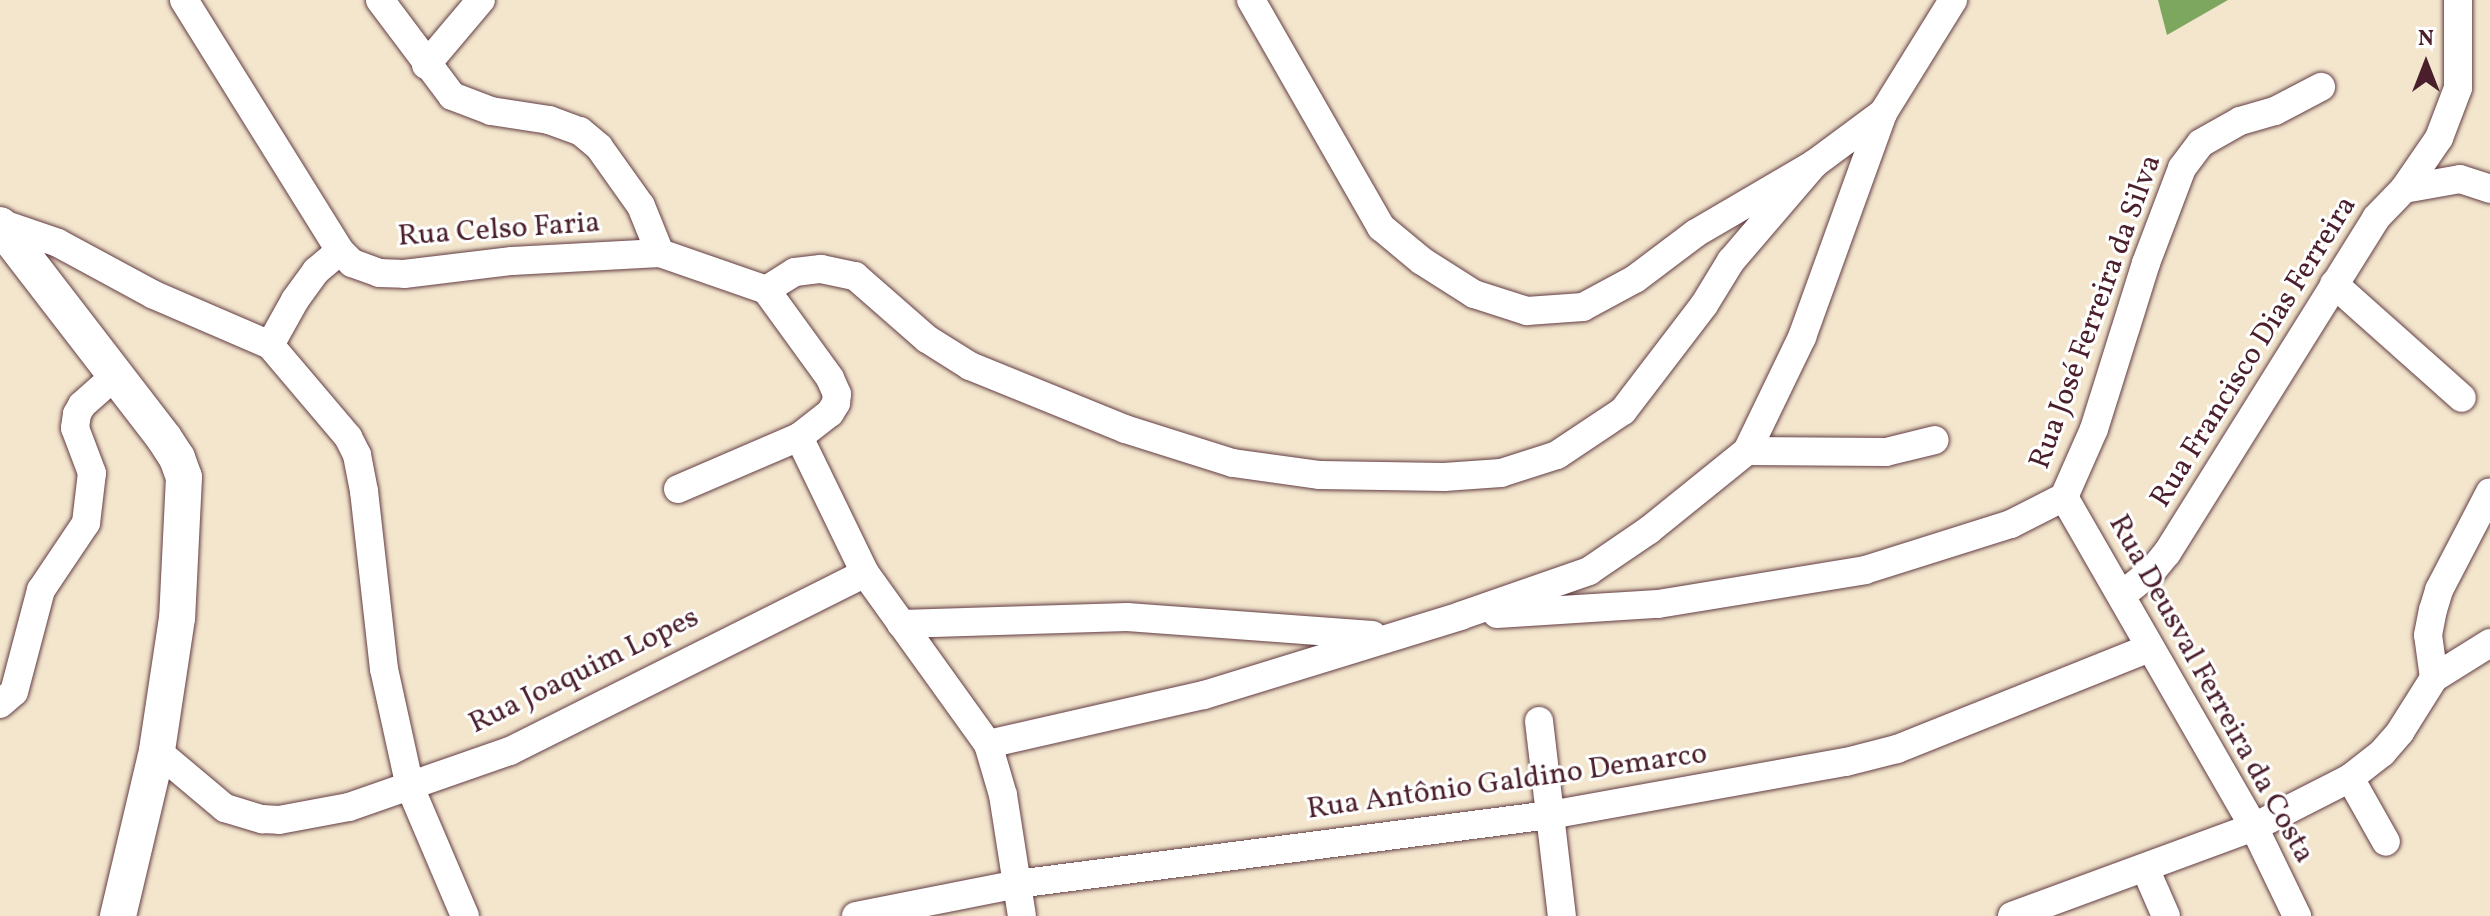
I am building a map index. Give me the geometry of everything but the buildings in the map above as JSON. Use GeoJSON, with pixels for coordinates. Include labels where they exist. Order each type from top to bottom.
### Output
{"type":"FeatureCollection","features":[{"type":"Feature","properties":{"kind":"main road"},"geometry":{"type":"LineString","coordinates":[[0,224],[117,374],[177,458],[184,477],[177,618],[157,751],[118,916]]}},
{"type":"Feature","properties":{"kind":"street","name":"Rua Celso Faria"},"geometry":{"type":"LineString","coordinates":[[184,0],[340,251],[363,268],[404,274],[512,261],[660,253],[766,290]]}},
{"type":"Feature","properties":{"kind":"street"},"geometry":{"type":"LineString","coordinates":[[380,0],[452,96],[491,111],[549,120],[580,131],[599,147],[641,206],[660,253]]}},
{"type":"Feature","properties":{"kind":"street"},"geometry":{"type":"LineString","coordinates":[[426,65],[481,0]]}},
{"type":"Feature","properties":{"kind":"street"},"geometry":{"type":"LineString","coordinates":[[1251,0],[1381,227],[1422,261],[1474,294],[1527,311],[1583,307],[1635,279],[1696,233],[1814,164],[1883,113]]}},
{"type":"Feature","properties":{"kind":"street"},"geometry":{"type":"LineString","coordinates":[[988,744],[1204,695],[1386,636],[1460,616],[1605,563],[1747,451],[1802,337],[1883,113],[1953,0]]}},
{"type":"Feature","properties":{"kind":"street","name":"Rua Francisco Dias Ferreira"},"geometry":{"type":"LineString","coordinates":[[2122,595],[2153,570],[2167,553],[2376,218],[2404,189],[2439,138],[2458,88],[2458,0]]}},
{"type":"Feature","properties":{"kind":"street","name":"Rua José Ferreira da Silva"},"geometry":{"type":"LineString","coordinates":[[2064,497],[2094,429],[2146,263],[2186,161],[2201,143],[2240,121],[2275,111],[2321,87]]}},
{"type":"Feature","properties":{"kind":"street"},"geometry":{"type":"LineString","coordinates":[[678,489],[799,437],[830,413],[837,394],[766,290],[795,272],[821,269],[855,276],[927,339],[970,366],[1125,429],[1233,463],[1320,475],[1444,477],[1501,473],[1557,455],[1623,411],[1704,305],[1731,261],[1814,164]]}},
{"type":"Feature","properties":{"kind":"street"},"geometry":{"type":"LineString","coordinates":[[2404,189],[2460,179],[2490,189]]}},
{"type":"Feature","properties":{"kind":"street"},"geometry":{"type":"LineString","coordinates":[[0,224],[58,243],[154,295],[270,345],[326,408],[357,455],[384,669],[410,787],[465,916]]}},
{"type":"Feature","properties":{"kind":"street"},"geometry":{"type":"LineString","coordinates":[[270,345],[295,300],[316,271],[340,251]]}},
{"type":"Feature","properties":{"kind":"street"},"geometry":{"type":"LineString","coordinates":[[2334,284],[2462,398]]}},
{"type":"Feature","properties":{"kind":"street"},"geometry":{"type":"LineString","coordinates":[[0,704],[14,692],[41,590],[86,523],[92,473],[75,428],[77,414],[82,405],[117,374]]}},
{"type":"Feature","properties":{"kind":"street"},"geometry":{"type":"LineString","coordinates":[[799,437],[865,573],[988,744],[1003,795],[1022,916]]}},
{"type":"Feature","properties":{"kind":"street"},"geometry":{"type":"LineString","coordinates":[[1747,451],[1886,452],[1935,440]]}},
{"type":"Feature","properties":{"kind":"street"},"geometry":{"type":"LineString","coordinates":[[2434,678],[2428,635],[2436,600],[2490,492]]}},
{"type":"Feature","properties":{"kind":"street"},"geometry":{"type":"LineString","coordinates":[[1460,616],[1658,604],[1865,570],[2011,524],[2064,497]]}},
{"type":"Feature","properties":{"kind":"street","name":"Rua Deusval Ferreira da Costa"},"geometry":{"type":"LineString","coordinates":[[2064,497],[2254,827],[2297,916]]}},
{"type":"Feature","properties":{"kind":"street","name":"Rua Joaquim Lopes"},"geometry":{"type":"LineString","coordinates":[[157,751],[225,808],[262,819],[279,820],[349,807],[510,751],[622,692],[865,573]]}},
{"type":"Feature","properties":{"kind":"street"},"geometry":{"type":"LineString","coordinates":[[901,624],[1127,617],[1386,636]]}},
{"type":"Feature","properties":{"kind":"street"},"geometry":{"type":"LineString","coordinates":[[2012,916],[2254,827],[2350,778],[2382,753],[2400,732],[2434,678],[2490,643]]}},
{"type":"Feature","properties":{"kind":"street","name":"Rua Antônio Galdino Demarco"},"geometry":{"type":"LineString","coordinates":[[856,916],[1017,884],[1550,815],[1879,754],[2150,648]]}},
{"type":"Feature","properties":{"kind":"street"},"geometry":{"type":"LineString","coordinates":[[1539,721],[1562,916]]}},
{"type":"Feature","properties":{"kind":"street"},"geometry":{"type":"LineString","coordinates":[[2350,778],[2386,842]]}},
{"type":"Feature","properties":{"kind":"street"},"geometry":{"type":"LineString","coordinates":[[2145,868],[2166,916]]}},
{"type":"Feature","properties":{"kind":"green space"},"geometry":{"type":"Polygon","coordinates":[[[2158,0],[2228,0],[2167,35],[2158,0]]]}}]}
